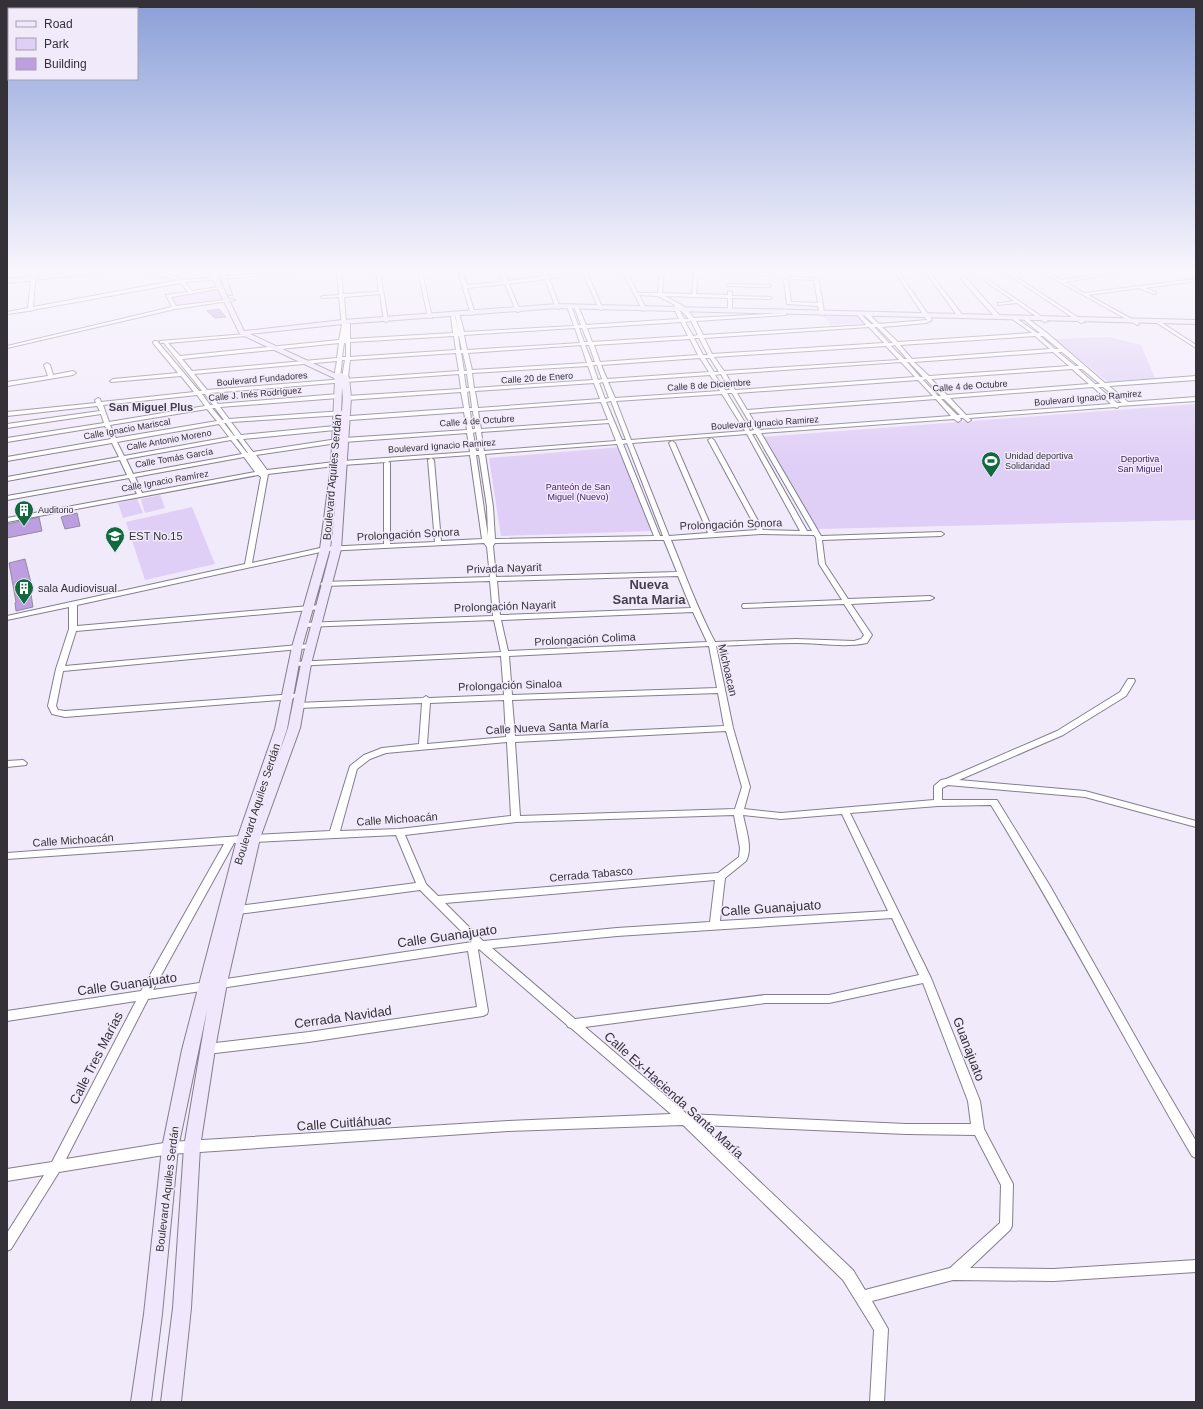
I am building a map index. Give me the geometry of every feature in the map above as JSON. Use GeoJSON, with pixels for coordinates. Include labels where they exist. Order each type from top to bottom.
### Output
{"type":"FeatureCollection","features":[{"type":"Feature","properties":{"kind":"street"},"geometry":{"type":"LineString","coordinates":[[7,347],[51,337]]}},
{"type":"Feature","properties":{"kind":"street"},"geometry":{"type":"LineString","coordinates":[[155,342],[195,337]]}},
{"type":"Feature","properties":{"kind":"street"},"geometry":{"type":"LineString","coordinates":[[155,342],[166,342],[201,337]]}},
{"type":"Feature","properties":{"kind":"street"},"geometry":{"type":"LineString","coordinates":[[259,337],[306,362],[341,378]]}},
{"type":"Feature","properties":{"kind":"street"},"geometry":{"type":"LineString","coordinates":[[341,378],[340,359],[343,337]]}},
{"type":"Feature","properties":{"kind":"street"},"geometry":{"type":"LineString","coordinates":[[341,378],[348,358],[348,337]]}},
{"type":"Feature","properties":{"kind":"street"},"geometry":{"type":"LineString","coordinates":[[178,358],[349,341],[415,337]]}},
{"type":"Feature","properties":{"kind":"street"},"geometry":{"type":"LineString","coordinates":[[458,337],[466,410],[489,543],[497,618],[506,654],[516,819]]}},
{"type":"Feature","properties":{"kind":"street"},"geometry":{"type":"LineString","coordinates":[[581,337],[603,401],[658,539]]}},
{"type":"Feature","properties":{"kind":"street","name":"Michoacan"},"geometry":{"type":"LineString","coordinates":[[589,337],[605,381],[668,538],[695,610],[712,644],[729,728],[746,787],[740,812]]}},
{"type":"Feature","properties":{"kind":"street"},"geometry":{"type":"LineString","coordinates":[[191,373],[348,358],[693,337],[701,355],[749,435],[804,533]]}},
{"type":"Feature","properties":{"kind":"street"},"geometry":{"type":"LineString","coordinates":[[702,337],[710,355],[723,373],[818,535],[822,564],[846,601]]}},
{"type":"Feature","properties":{"kind":"street"},"geometry":{"type":"LineString","coordinates":[[884,337],[929,378],[946,397],[962,419]]}},
{"type":"Feature","properties":{"kind":"street"},"geometry":{"type":"LineString","coordinates":[[887,337],[903,362],[938,398],[962,419]]}},
{"type":"Feature","properties":{"kind":"street","name":"Boulevard Fundadores"},"geometry":{"type":"LineString","coordinates":[[7,410],[341,378],[991,337]]}},
{"type":"Feature","properties":{"kind":"street"},"geometry":{"type":"LineString","coordinates":[[1038,337],[1117,406]]}},
{"type":"Feature","properties":{"kind":"street"},"geometry":{"type":"LineString","coordinates":[[1048,337],[1128,405]]}},
{"type":"Feature","properties":{"kind":"street"},"geometry":{"type":"LineString","coordinates":[[1183,337],[1196,347]]}},
{"type":"Feature","properties":{"kind":"street"},"geometry":{"type":"LineString","coordinates":[[155,342],[197,392],[244,455],[262,474]]}},
{"type":"Feature","properties":{"kind":"street"},"geometry":{"type":"LineString","coordinates":[[166,342],[240,437],[252,454],[262,474],[248,565]]}},
{"type":"Feature","properties":{"kind":"street","name":"Calle 20 de Enero"},"geometry":{"type":"LineString","coordinates":[[343,397],[597,382],[1064,350]]}},
{"type":"Feature","properties":{"kind":"street"},"geometry":{"type":"LineString","coordinates":[[461,351],[469,370],[490,507],[489,543]]}},
{"type":"Feature","properties":{"kind":"street"},"geometry":{"type":"LineString","coordinates":[[47,365],[52,377]]}},
{"type":"Feature","properties":{"kind":"street","name":"Calle 8 de Diciembre"},"geometry":{"type":"LineString","coordinates":[[340,425],[466,410],[1083,367]]}},
{"type":"Feature","properties":{"kind":"street"},"geometry":{"type":"LineString","coordinates":[[7,384],[73,373]]}},
{"type":"Feature","properties":{"kind":"street"},"geometry":{"type":"LineString","coordinates":[[113,382],[182,374]]}},
{"type":"Feature","properties":{"kind":"street","name":"Boulevard Aquiles Serdán"},"geometry":{"type":"LineString","coordinates":[[310,624],[308,608],[321,584],[331,549],[343,397],[341,378]]}},
{"type":"Feature","properties":{"kind":"street","name":"Calle 4 de Octubre"},"geometry":{"type":"LineString","coordinates":[[745,412],[1196,378]]}},
{"type":"Feature","properties":{"kind":"street","name":"Calle J. Inés Rodríguez"},"geometry":{"type":"LineString","coordinates":[[7,440],[208,407],[343,397]]}},
{"type":"Feature","properties":{"kind":"street","name":"Boulevard Ignacio Ramirez"},"geometry":{"type":"LineString","coordinates":[[337,465],[620,444],[672,443],[758,434],[962,419],[1196,399]]}},
{"type":"Feature","properties":{"kind":"street"},"geometry":{"type":"LineString","coordinates":[[98,402],[114,441],[140,494]]}},
{"type":"Feature","properties":{"kind":"street","name":"Boulevard Fundadores"},"geometry":{"type":"LineString","coordinates":[[7,414],[98,402]]}},
{"type":"Feature","properties":{"kind":"street","name":"Boulevard Ignacio Ramirez"},"geometry":{"type":"LineString","coordinates":[[1128,405],[1196,402]]}},
{"type":"Feature","properties":{"kind":"street"},"geometry":{"type":"LineString","coordinates":[[7,426],[103,412]]}},
{"type":"Feature","properties":{"kind":"street","name":"Calle Ignacio Mariscal"},"geometry":{"type":"LineString","coordinates":[[7,459],[227,421],[340,425]]}},
{"type":"Feature","properties":{"kind":"street","name":"Calle 4 de Octubre"},"geometry":{"type":"LineString","coordinates":[[340,425],[469,431],[612,421]]}},
{"type":"Feature","properties":{"kind":"street","name":"Calle Antonio Moreno"},"geometry":{"type":"LineString","coordinates":[[7,478],[231,438],[340,425]]}},
{"type":"Feature","properties":{"kind":"street","name":"Calle Tomás García"},"geometry":{"type":"LineString","coordinates":[[7,498],[252,454],[340,425]]}},
{"type":"Feature","properties":{"kind":"street","name":"Boulevard Ignacio Ramirez"},"geometry":{"type":"LineString","coordinates":[[630,444],[749,435]]}},
{"type":"Feature","properties":{"kind":"street"},"geometry":{"type":"LineString","coordinates":[[711,440],[761,532]]}},
{"type":"Feature","properties":{"kind":"street"},"geometry":{"type":"LineString","coordinates":[[672,443],[712,535]]}},
{"type":"Feature","properties":{"kind":"street","name":"Boulevard Ignacio Ramirez"},"geometry":{"type":"LineString","coordinates":[[337,465],[431,460],[473,455]]}},
{"type":"Feature","properties":{"kind":"street"},"geometry":{"type":"LineString","coordinates":[[431,460],[438,544]]}},
{"type":"Feature","properties":{"kind":"street"},"geometry":{"type":"LineString","coordinates":[[387,462],[387,547]]}},
{"type":"Feature","properties":{"kind":"street","name":"Calle Ignacio Ramírez"},"geometry":{"type":"LineString","coordinates":[[7,518],[262,474],[337,465]]}},
{"type":"Feature","properties":{"kind":"street","name":"Prolongación Sonora"},"geometry":{"type":"LineString","coordinates":[[7,618],[248,565],[331,549],[438,544],[658,539],[761,532],[804,533],[818,535],[941,534]]}},
{"type":"Feature","properties":{"kind":"street","name":"Privada Nayarit"},"geometry":{"type":"LineString","coordinates":[[321,584],[682,574]]}},
{"type":"Feature","properties":{"kind":"street","name":"Boulevard Aquiles Serdán"},"geometry":{"type":"LineString","coordinates":[[141,1402],[153,1314],[170,1148],[190,1050],[243,840],[281,729],[294,699],[300,664],[310,624],[321,608],[321,584]]}},
{"type":"Feature","properties":{"kind":"street"},"geometry":{"type":"LineString","coordinates":[[746,606],[930,598]]}},
{"type":"Feature","properties":{"kind":"street","name":"Prolongación Colima"},"geometry":{"type":"LineString","coordinates":[[300,664],[712,644],[796,641],[854,644],[864,641],[868,635],[846,601]]}},
{"type":"Feature","properties":{"kind":"street"},"geometry":{"type":"LineString","coordinates":[[73,604],[73,629],[60,669],[304,647]]}},
{"type":"Feature","properties":{"kind":"street"},"geometry":{"type":"LineString","coordinates":[[73,629],[321,608]]}},
{"type":"Feature","properties":{"kind":"street","name":"Prolongación Nayarit"},"geometry":{"type":"LineString","coordinates":[[310,624],[695,610]]}},
{"type":"Feature","properties":{"kind":"street","name":"Prolongación Sinaloa"},"geometry":{"type":"LineString","coordinates":[[60,669],[52,706],[56,712],[65,714],[294,699],[426,699],[722,690]]}},
{"type":"Feature","properties":{"kind":"street"},"geometry":{"type":"LineString","coordinates":[[938,803],[938,786],[944,782],[1060,733],[1123,694],[1131,681]]}},
{"type":"Feature","properties":{"kind":"street"},"geometry":{"type":"LineString","coordinates":[[423,747],[426,699]]}},
{"type":"Feature","properties":{"kind":"street","name":"Calle Nueva Santa María"},"geometry":{"type":"LineString","coordinates":[[334,835],[353,768],[367,757],[385,750],[512,739],[729,728]]}},
{"type":"Feature","properties":{"kind":"street"},"geometry":{"type":"LineString","coordinates":[[7,764],[23,763]]}},
{"type":"Feature","properties":{"kind":"street"},"geometry":{"type":"LineString","coordinates":[[944,782],[1085,794],[1196,824]]}},
{"type":"Feature","properties":{"kind":"street"},"geometry":{"type":"LineString","coordinates":[[715,926],[720,876],[743,859],[745,848],[738,814],[740,812],[781,816],[938,803],[994,802],[1033,863],[1169,1109],[1196,1152]]}},
{"type":"Feature","properties":{"kind":"street","name":"Guanajuato"},"geometry":{"type":"LineString","coordinates":[[844,810],[926,978],[974,1101],[978,1130]]}},
{"type":"Feature","properties":{"kind":"street","name":"Calle Michoacán"},"geometry":{"type":"LineString","coordinates":[[7,856],[243,840],[399,832],[516,819],[740,812]]}},
{"type":"Feature","properties":{"kind":"street","name":"Calle Ex-Hacienda Santa María"},"geometry":{"type":"LineString","coordinates":[[399,832],[422,886],[477,946],[685,1119],[848,1275],[881,1328],[877,1402]]}},
{"type":"Feature","properties":{"kind":"street","name":"Boulevard Aquiles Serdán"},"geometry":{"type":"LineString","coordinates":[[171,1402],[182,1308],[192,1147],[207,1049],[220,983],[238,910],[243,840]]}},
{"type":"Feature","properties":{"kind":"street","name":"Calle Tres Marías"},"geometry":{"type":"LineString","coordinates":[[7,1245],[56,1166],[144,996],[243,840]]}},
{"type":"Feature","properties":{"kind":"street","name":"Cerrada Tabasco"},"geometry":{"type":"LineString","coordinates":[[435,900],[720,876]]}},
{"type":"Feature","properties":{"kind":"street"},"geometry":{"type":"LineString","coordinates":[[238,910],[422,886]]}},
{"type":"Feature","properties":{"kind":"street","name":"Calle Guanajuato"},"geometry":{"type":"LineString","coordinates":[[7,1016],[206,987],[220,983],[550,937],[895,914]]}},
{"type":"Feature","properties":{"kind":"street","name":"Cerrada Navidad"},"geometry":{"type":"LineString","coordinates":[[207,1049],[309,1037],[483,1011],[477,946]]}},
{"type":"Feature","properties":{"kind":"street"},"geometry":{"type":"LineString","coordinates":[[572,1024],[765,999],[829,1000],[926,978]]}},
{"type":"Feature","properties":{"kind":"street"},"geometry":{"type":"LineString","coordinates":[[685,1119],[906,1129],[978,1130],[1007,1184],[1006,1226],[953,1274]]}},
{"type":"Feature","properties":{"kind":"street","name":"Calle Cuitláhuac"},"geometry":{"type":"LineString","coordinates":[[7,1175],[170,1148],[508,1126],[685,1119]]}},
{"type":"Feature","properties":{"kind":"street"},"geometry":{"type":"LineString","coordinates":[[862,1297],[953,1274],[1054,1275],[1196,1266]]}},
{"type":"Feature","properties":{"kind":"green space"},"geometry":{"type":"Polygon","coordinates":[[[1109,337],[1141,345],[1155,378],[1108,382],[1054,339],[1109,337]]]}},
{"type":"Feature","properties":{"kind":"green space","name":"Unidad deportiva Solidaridad"},"geometry":{"type":"Polygon","coordinates":[[[1196,404],[1196,520],[817,529],[761,437],[1196,404]]]}},
{"type":"Feature","properties":{"kind":"green space","name":"Panteón de San Miguel (Nuevo)"},"geometry":{"type":"Polygon","coordinates":[[[620,447],[653,531],[501,536],[489,458],[620,447]]]}},
{"type":"Feature","properties":{"kind":"green space"},"geometry":{"type":"Polygon","coordinates":[[[160,495],[165,508],[145,513],[141,499],[160,495]]]}},
{"type":"Feature","properties":{"kind":"green space"},"geometry":{"type":"Polygon","coordinates":[[[137,499],[143,513],[123,518],[118,503],[137,499]]]}},
{"type":"Feature","properties":{"kind":"green space"},"geometry":{"type":"Polygon","coordinates":[[[192,507],[215,564],[145,580],[126,522],[192,507]]]}},
{"type":"Feature","properties":{"kind":"building"},"geometry":{"type":"Polygon","coordinates":[[[77,513],[80,526],[65,529],[61,517],[77,513]]]}},
{"type":"Feature","properties":{"kind":"building","name":"Auditorio"},"geometry":{"type":"Polygon","coordinates":[[[39,517],[42,531],[7,538],[7,524],[39,517]]]}},
{"type":"Feature","properties":{"kind":"building"},"geometry":{"type":"Polygon","coordinates":[[[25,559],[32,587],[30,588],[33,607],[16,611],[16,602],[9,563],[25,559]]]}},
{"type":"Feature","properties":{"kind":"place","name":"Unidad deportiva Solidaridad"},"geometry":{"type":"Point","coordinates":[991,478]}},
{"type":"Feature","properties":{"kind":"place","name":"Auditorio"},"geometry":{"type":"Point","coordinates":[24,527]}},
{"type":"Feature","properties":{"kind":"place","name":"EST No.15"},"geometry":{"type":"Point","coordinates":[115,553]}},
{"type":"Feature","properties":{"kind":"place","name":"sala Audiovisual"},"geometry":{"type":"Point","coordinates":[24,605]}},
{"type":"Feature","properties":{"kind":"district","name":"San Miguel Plus"},"geometry":{"type":"Point","coordinates":[151,407]}},
{"type":"Feature","properties":{"kind":"district","name":"Nueva Santa Maria"},"geometry":{"type":"Point","coordinates":[649,592]}},
{"type":"Feature","properties":{"kind":"park label","name":"Deportiva San Miguel"},"geometry":{"type":"Point","coordinates":[1140,464]}}]}
